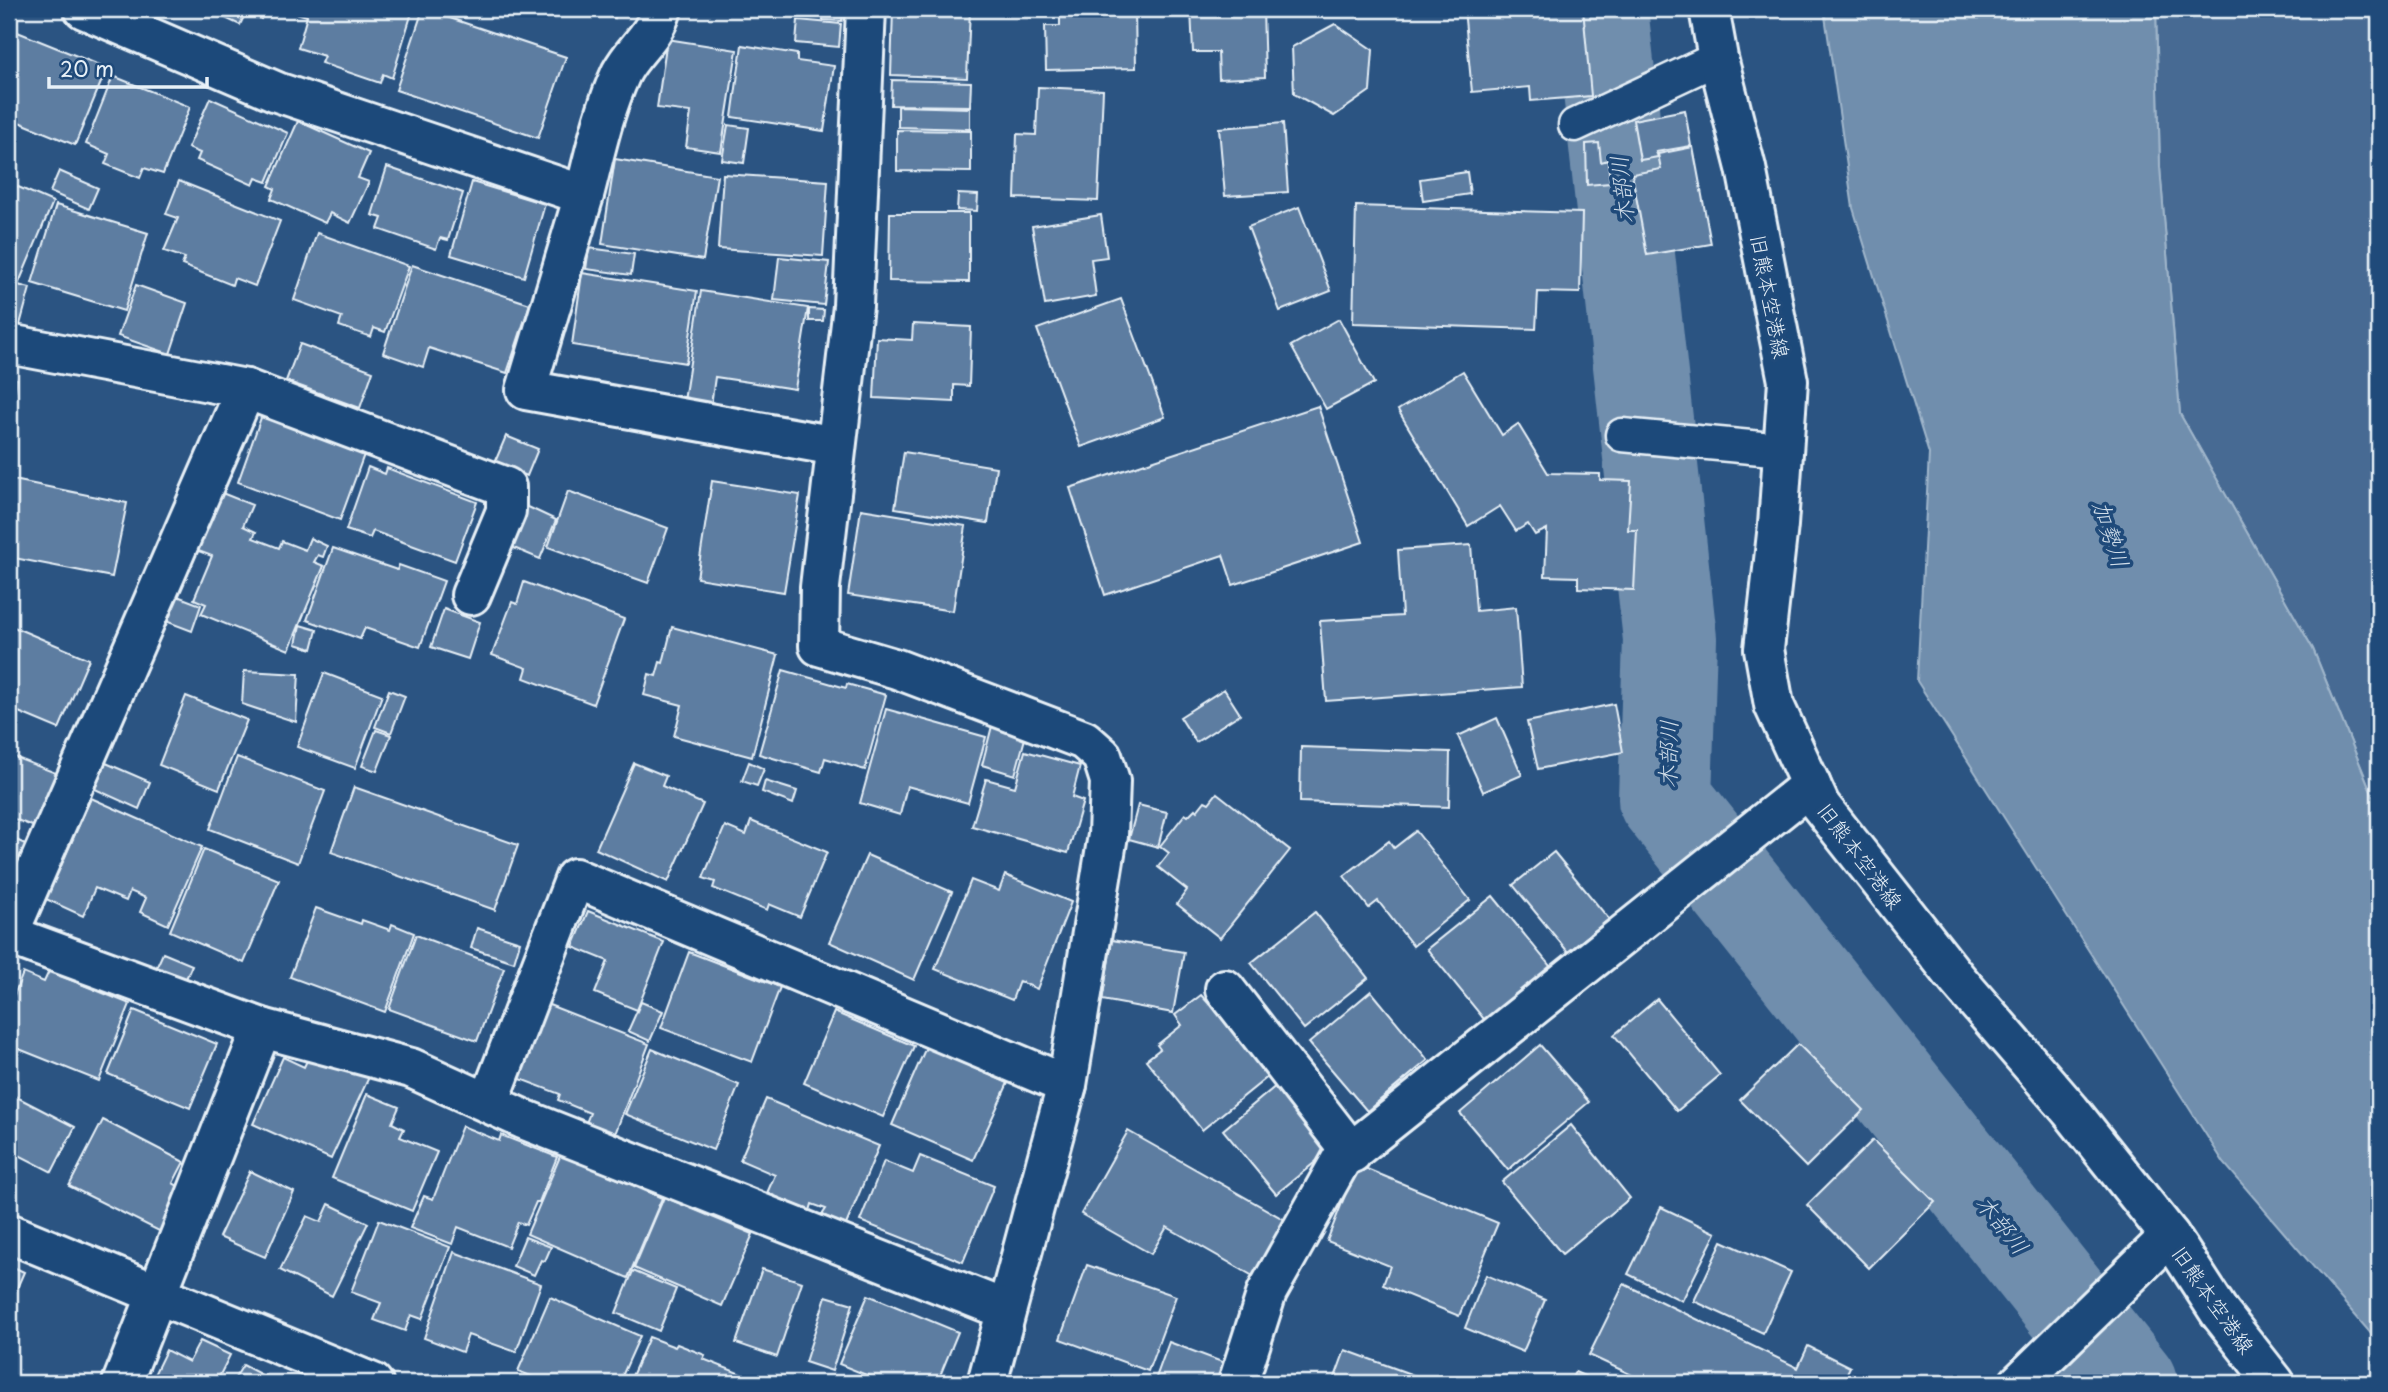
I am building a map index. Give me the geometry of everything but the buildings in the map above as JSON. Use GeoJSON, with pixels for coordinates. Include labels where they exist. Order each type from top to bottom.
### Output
{"type":"FeatureCollection","features":[{"type":"Feature","properties":{"kind":"street"},"geometry":{"type":"LineString","coordinates":[[84,9],[277,92],[584,195]]}},
{"type":"Feature","properties":{"kind":"street"},"geometry":{"type":"LineString","coordinates":[[662,9],[656,27],[623,70],[605,113],[584,195],[526,390],[836,446]]}},
{"type":"Feature","properties":{"kind":"street"},"geometry":{"type":"LineString","coordinates":[[866,9],[853,306],[820,587],[819,646],[897,669],[1084,740],[1102,756],[1110,781],[1108,835],[1067,1085],[987,1383]]}},
{"type":"Feature","properties":{"kind":"street","name":"旧熊本空港線"},"geometry":{"type":"LineString","coordinates":[[1709,9],[1718,58],[1746,168],[1788,381],[1778,525],[1764,649],[1774,705],[1820,805],[1957,979],[2070,1110],[2169,1236],[2220,1314],[2275,1383]]}},
{"type":"Feature","properties":{"kind":"street"},"geometry":{"type":"LineString","coordinates":[[9,344],[246,390],[506,487],[506,511],[471,596]]}},
{"type":"Feature","properties":{"kind":"street"},"geometry":{"type":"LineString","coordinates":[[246,390],[9,934],[262,1028],[411,1068],[536,1125],[1006,1310]]}},
{"type":"Feature","properties":{"kind":"street"},"geometry":{"type":"LineString","coordinates":[[1238,1383],[1267,1292],[1341,1160],[1811,785]]}},
{"type":"Feature","properties":{"kind":"street"},"geometry":{"type":"LineString","coordinates":[[489,1102],[575,878],[1067,1085]]}},
{"type":"Feature","properties":{"kind":"street"},"geometry":{"type":"LineString","coordinates":[[1225,989],[1352,1153]]}},
{"type":"Feature","properties":{"kind":"street"},"geometry":{"type":"LineString","coordinates":[[122,1383],[262,1028]]}},
{"type":"Feature","properties":{"kind":"street"},"geometry":{"type":"LineString","coordinates":[[9,1233],[373,1383]]}},
{"type":"Feature","properties":{"kind":"street"},"geometry":{"type":"LineString","coordinates":[[2019,1383],[2169,1236]]}},
{"type":"Feature","properties":{"kind":"lane"},"geometry":{"type":"LineString","coordinates":[[1575,125],[1718,58]]}},
{"type":"Feature","properties":{"kind":"lane"},"geometry":{"type":"LineString","coordinates":[[1622,435],[1783,450]]}},
{"type":"Feature","properties":{"kind":"shaded area"},"geometry":{"type":"Polygon","coordinates":[[[2156,9],[2379,9],[2379,811],[2313,649],[2180,414],[2160,167],[2156,9]]]}},
{"type":"Feature","properties":{"kind":"water","name":"加勢川"},"geometry":{"type":"Polygon","coordinates":[[[1824,9],[2156,9],[2160,167],[2180,414],[2313,649],[2379,811],[2379,1343],[2224,1163],[1917,681],[1929,454],[1853,208],[1824,9]]]}},
{"type":"Feature","properties":{"kind":"waterway","name":"木部川"},"geometry":{"type":"LineString","coordinates":[[1601,9],[1670,639],[1665,799],[2130,1383]]}}]}
